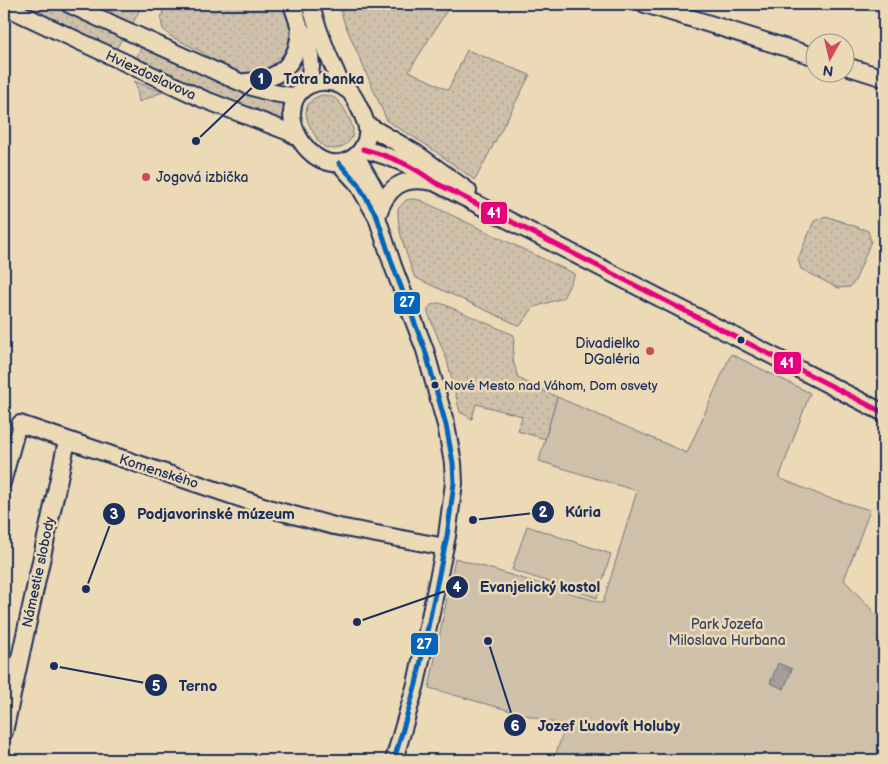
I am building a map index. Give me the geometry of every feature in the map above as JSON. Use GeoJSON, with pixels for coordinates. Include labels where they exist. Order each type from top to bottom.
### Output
{"type":"FeatureCollection","features":[{"type":"Feature","properties":{"kind":"street"},"geometry":{"type":"LineString","coordinates":[[69,4],[241,82],[274,94],[303,91],[324,80],[342,86],[351,93],[367,125],[368,134],[359,152],[348,161],[338,164],[318,159],[300,139],[293,121],[292,112],[303,91],[312,67],[307,39],[300,28],[292,4]]}},
{"type":"Feature","properties":{"kind":"street"},"geometry":{"type":"LineString","coordinates":[[310,4],[326,51],[342,86]]}},
{"type":"Feature","properties":{"kind":"street"},"geometry":{"type":"LineString","coordinates":[[645,4],[806,54]]}},
{"type":"Feature","properties":{"kind":"street","name":"Hviezdoslavova"},"geometry":{"type":"LineString","coordinates":[[4,6],[203,99],[289,132],[300,139]]}},
{"type":"Feature","properties":{"kind":"street"},"geometry":{"type":"LineString","coordinates":[[241,82],[265,80],[284,69],[297,50],[300,40],[300,28]]}},
{"type":"Feature","properties":{"kind":"street"},"geometry":{"type":"LineString","coordinates":[[856,69],[884,78]]}},
{"type":"Feature","properties":{"kind":"street"},"geometry":{"type":"LineString","coordinates":[[367,125],[417,154],[464,187],[485,208]]}},
{"type":"Feature","properties":{"kind":"street"},"geometry":{"type":"LineString","coordinates":[[359,152],[386,155],[413,167],[434,182],[884,413]]}},
{"type":"Feature","properties":{"kind":"street"},"geometry":{"type":"LineString","coordinates":[[359,152],[380,210],[393,266],[425,350],[446,425],[453,463],[454,484],[445,547],[416,684],[394,760]]}},
{"type":"Feature","properties":{"kind":"street"},"geometry":{"type":"LineString","coordinates":[[338,164],[380,210]]}},
{"type":"Feature","properties":{"kind":"street"},"geometry":{"type":"LineString","coordinates":[[380,210],[388,193],[397,185],[409,180],[422,179],[434,182]]}},
{"type":"Feature","properties":{"kind":"street"},"geometry":{"type":"LineString","coordinates":[[4,483],[20,424]]}},
{"type":"Feature","properties":{"kind":"street","name":"Komenského"},"geometry":{"type":"LineString","coordinates":[[20,424],[275,510],[334,526],[445,547]]}},
{"type":"Feature","properties":{"kind":"street","name":"Námestie slobody"},"geometry":{"type":"LineString","coordinates":[[4,732],[67,441]]}},
{"type":"Feature","properties":{"kind":"green space"},"geometry":{"type":"Polygon","coordinates":[[[16,4],[55,4],[123,37],[116,49],[16,4]]]}},
{"type":"Feature","properties":{"kind":"green space"},"geometry":{"type":"Polygon","coordinates":[[[102,4],[135,4],[141,7],[132,25],[121,21],[102,4]]]}},
{"type":"Feature","properties":{"kind":"green space"},"geometry":{"type":"Polygon","coordinates":[[[166,4],[197,4],[215,12],[225,4],[285,4],[293,32],[287,59],[269,72],[239,74],[229,71],[200,51],[170,36],[163,29],[161,20],[166,4]]]}},
{"type":"Feature","properties":{"kind":"green space"},"geometry":{"type":"Polygon","coordinates":[[[339,4],[451,4],[409,71],[448,90],[467,50],[530,75],[475,180],[425,144],[387,121],[344,22],[339,4]]]}},
{"type":"Feature","properties":{"kind":"green space"},"geometry":{"type":"Polygon","coordinates":[[[142,45],[229,86],[284,104],[284,124],[242,109],[136,59],[142,45]]]}},
{"type":"Feature","properties":{"kind":"green space"},"geometry":{"type":"Polygon","coordinates":[[[301,58],[303,58],[303,73],[298,83],[289,88],[274,85],[290,73],[301,58]]]}},
{"type":"Feature","properties":{"kind":"green space"},"geometry":{"type":"Polygon","coordinates":[[[134,81],[162,92],[139,102],[134,81]]]}},
{"type":"Feature","properties":{"kind":"green space"},"geometry":{"type":"Polygon","coordinates":[[[322,95],[334,97],[346,112],[352,124],[353,134],[351,138],[344,146],[337,149],[327,148],[321,144],[313,132],[306,115],[310,101],[322,95]]]}},
{"type":"Feature","properties":{"kind":"green space"},"geometry":{"type":"Polygon","coordinates":[[[406,200],[420,200],[575,274],[563,298],[534,307],[520,326],[418,279],[414,276],[401,235],[398,218],[398,209],[406,200]]]}},
{"type":"Feature","properties":{"kind":"green space"},"geometry":{"type":"Polygon","coordinates":[[[826,216],[868,231],[871,241],[855,281],[850,287],[838,288],[801,269],[798,259],[814,221],[826,216]]]}},
{"type":"Feature","properties":{"kind":"green space"},"geometry":{"type":"Polygon","coordinates":[[[437,303],[514,335],[513,360],[518,378],[557,397],[545,439],[518,431],[522,416],[476,404],[472,419],[460,412],[447,360],[428,313],[431,305],[437,303]]]}},
{"type":"Feature","properties":{"kind":"green space","name":"Park Jozefa Miloslava Hurbana"},"geometry":{"type":"Polygon","coordinates":[[[731,354],[810,393],[779,478],[823,496],[870,510],[844,580],[876,614],[884,616],[884,760],[554,760],[565,726],[429,688],[455,558],[603,603],[637,491],[539,461],[557,397],[687,453],[731,354]]]}},
{"type":"Feature","properties":{"kind":"green space"},"geometry":{"type":"Polygon","coordinates":[[[527,526],[611,554],[597,598],[512,570],[527,526]]]}},
{"type":"Feature","properties":{"kind":"water"},"geometry":{"type":"Polygon","coordinates":[[[778,663],[792,669],[784,689],[770,683],[778,663]]]}},
{"type":"Feature","properties":{"kind":"transit line","name":"41"},"geometry":{"type":"LineString","coordinates":[[363,149],[392,158],[409,166],[434,182],[884,413]]}},
{"type":"Feature","properties":{"kind":"transit line","name":"27"},"geometry":{"type":"LineString","coordinates":[[339,163],[358,184],[377,217],[393,266],[425,350],[446,425],[453,463],[454,483],[447,536],[416,684],[394,760]]}},
{"type":"Feature","properties":{"kind":"place","name":"Tatra banka"},"geometry":{"type":"Point","coordinates":[196,141]}},
{"type":"Feature","properties":{"kind":"place","name":"Jogová izbička"},"geometry":{"type":"Point","coordinates":[146,177]}},
{"type":"Feature","properties":{"kind":"place","name":"Divadielko DGaléria"},"geometry":{"type":"Point","coordinates":[650,351]}},
{"type":"Feature","properties":{"kind":"place","name":"Nové Mesto nad Váhom, Dom osvety"},"geometry":{"type":"Point","coordinates":[435,385]}},
{"type":"Feature","properties":{"kind":"place","name":"Kúria"},"geometry":{"type":"Point","coordinates":[473,520]}},
{"type":"Feature","properties":{"kind":"place","name":"Podjavorinské múzeum"},"geometry":{"type":"Point","coordinates":[86,589]}},
{"type":"Feature","properties":{"kind":"place","name":"Evanjelický kostol"},"geometry":{"type":"Point","coordinates":[357,622]}},
{"type":"Feature","properties":{"kind":"place","name":"Jozef Ľudovít Holuby"},"geometry":{"type":"Point","coordinates":[488,641]}},
{"type":"Feature","properties":{"kind":"place","name":"Terno"},"geometry":{"type":"Point","coordinates":[54,666]}}]}
